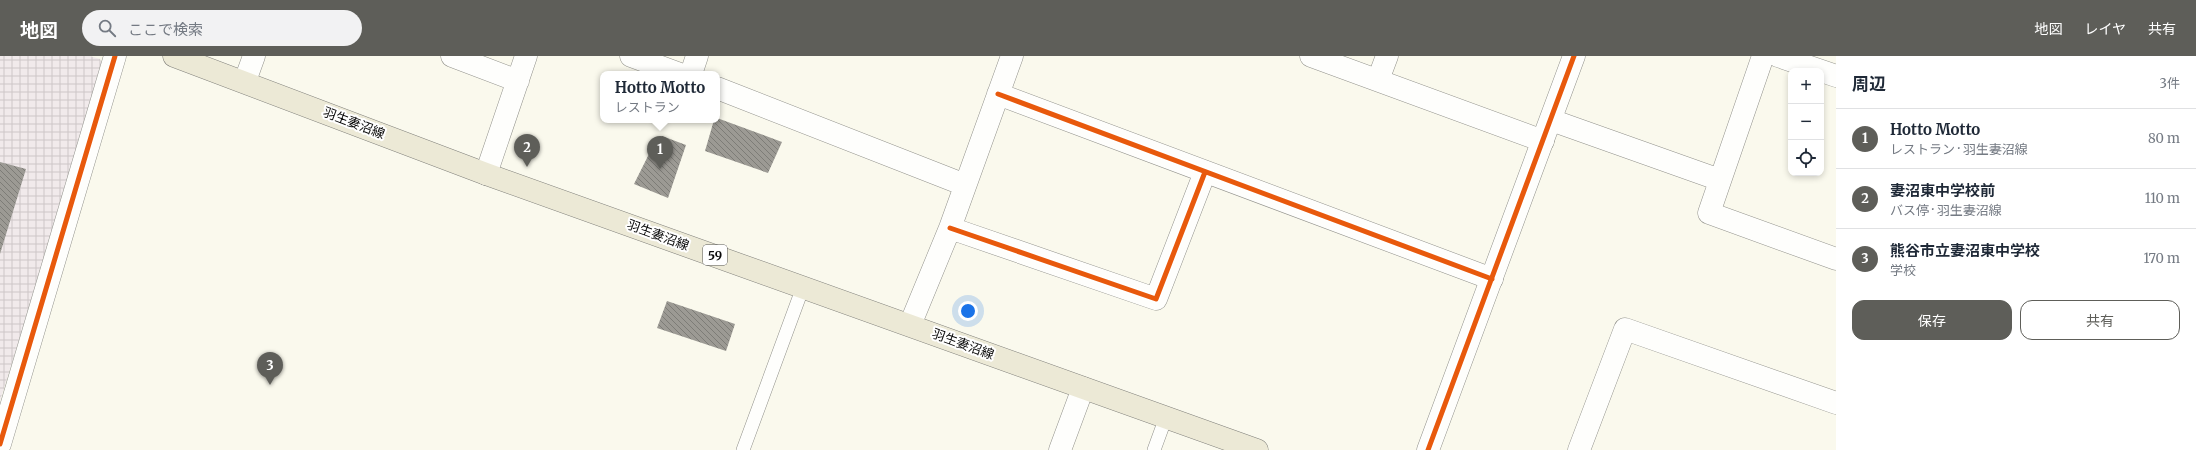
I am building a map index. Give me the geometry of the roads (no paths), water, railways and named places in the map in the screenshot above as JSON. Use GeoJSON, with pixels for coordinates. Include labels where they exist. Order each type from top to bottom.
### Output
{"type":"FeatureCollection","features":[{"type":"Feature","properties":{"kind":"main road","name":"羽生妻沼線"},"geometry":{"type":"LineString","coordinates":[[174,56],[245,81],[486,174],[1257,450]]}},
{"type":"Feature","properties":{"kind":"street"},"geometry":{"type":"LineString","coordinates":[[0,444],[115,56]]}},
{"type":"Feature","properties":{"kind":"street"},"geometry":{"type":"LineString","coordinates":[[245,81],[254,56]]}},
{"type":"Feature","properties":{"kind":"street"},"geometry":{"type":"LineString","coordinates":[[452,56],[518,80]]}},
{"type":"Feature","properties":{"kind":"street"},"geometry":{"type":"LineString","coordinates":[[486,174],[526,56]]}},
{"type":"Feature","properties":{"kind":"street"},"geometry":{"type":"LineString","coordinates":[[631,56],[672,71]]}},
{"type":"Feature","properties":{"kind":"street"},"geometry":{"type":"LineString","coordinates":[[692,71],[697,56]]}},
{"type":"Feature","properties":{"kind":"street"},"geometry":{"type":"LineString","coordinates":[[910,325],[950,228],[1012,56]]}},
{"type":"Feature","properties":{"kind":"street"},"geometry":{"type":"LineString","coordinates":[[1311,56],[1543,141]]}},
{"type":"Feature","properties":{"kind":"street"},"geometry":{"type":"LineString","coordinates":[[1378,80],[1387,56]]}},
{"type":"Feature","properties":{"kind":"street"},"geometry":{"type":"LineString","coordinates":[[1428,450],[1574,56]]}},
{"type":"Feature","properties":{"kind":"street"},"geometry":{"type":"LineString","coordinates":[[1763,56],[1709,213],[1836,259]]}},
{"type":"Feature","properties":{"kind":"street"},"geometry":{"type":"LineString","coordinates":[[1778,56],[1836,76]]}},
{"type":"Feature","properties":{"kind":"street"},"geometry":{"type":"LineString","coordinates":[[720,89],[965,185]]}},
{"type":"Feature","properties":{"kind":"street"},"geometry":{"type":"LineString","coordinates":[[998,94],[1492,279]]}},
{"type":"Feature","properties":{"kind":"street"},"geometry":{"type":"LineString","coordinates":[[1551,120],[1720,180]]}},
{"type":"Feature","properties":{"kind":"street"},"geometry":{"type":"LineString","coordinates":[[950,228],[1156,299],[1205,172]]}},
{"type":"Feature","properties":{"kind":"street"},"geometry":{"type":"LineString","coordinates":[[1579,450],[1624,329],[1836,403]]}},
{"type":"Feature","properties":{"kind":"street"},"geometry":{"type":"LineString","coordinates":[[1060,450],[1083,388]]}},
{"type":"Feature","properties":{"kind":"lane"},"geometry":{"type":"LineString","coordinates":[[743,450],[803,287]]}},
{"type":"Feature","properties":{"kind":"lane"},"geometry":{"type":"LineString","coordinates":[[1154,450],[1166,418]]}},
{"type":"Feature","properties":{"kind":"place","name":"妻沼東中学校前"},"geometry":{"type":"Point","coordinates":[527,167]}},
{"type":"Feature","properties":{"kind":"place","name":"Hotto Motto"},"geometry":{"type":"Point","coordinates":[660,169]}},
{"type":"Feature","properties":{"kind":"place","name":"熊谷市立妻沼東中学校"},"geometry":{"type":"Point","coordinates":[270,385]}}]}
